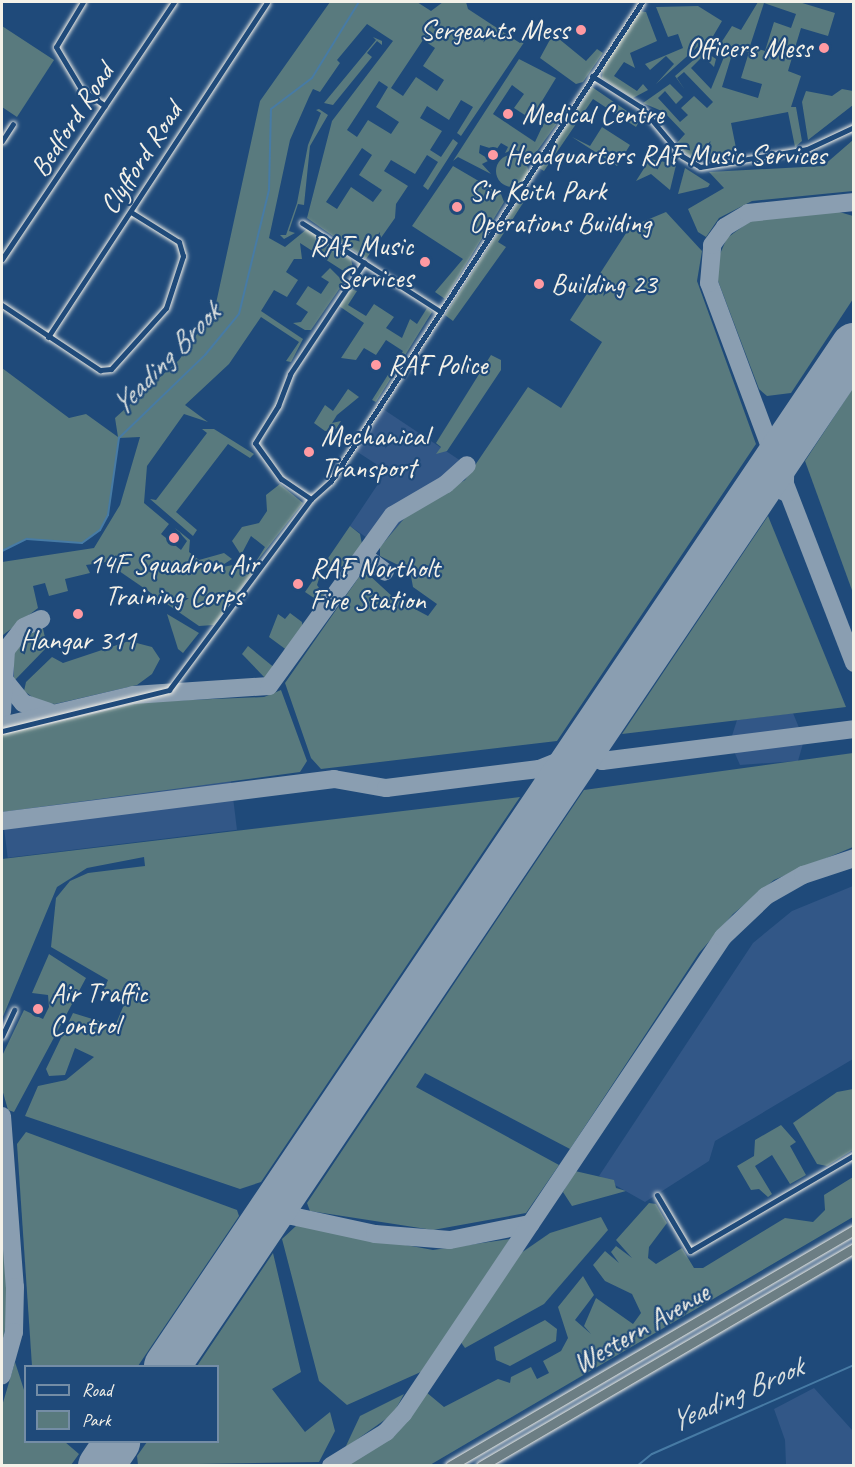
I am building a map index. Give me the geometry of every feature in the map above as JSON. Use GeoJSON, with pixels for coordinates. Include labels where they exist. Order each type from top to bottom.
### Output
{"type":"FeatureCollection","features":[{"type":"Feature","properties":{"kind":"highway","name":"Western Avenue"},"geometry":{"type":"LineString","coordinates":[[450,1466],[854,1230]]}},
{"type":"Feature","properties":{"kind":"highway","name":"Western Avenue"},"geometry":{"type":"LineString","coordinates":[[481,1466],[854,1248]]}},
{"type":"Feature","properties":{"kind":"street"},"geometry":{"type":"LineString","coordinates":[[83,2],[56,47],[81,89],[105,106]]}},
{"type":"Feature","properties":{"kind":"street","name":"Bedford Road"},"geometry":{"type":"LineString","coordinates":[[2,259],[174,2]]}},
{"type":"Feature","properties":{"kind":"street","name":"Clyfford Road"},"geometry":{"type":"LineString","coordinates":[[48,337],[267,2]]}},
{"type":"Feature","properties":{"kind":"street"},"geometry":{"type":"LineString","coordinates":[[2,731],[168,691],[311,499],[332,481],[642,2]]}},
{"type":"Feature","properties":{"kind":"street"},"geometry":{"type":"LineString","coordinates":[[592,76],[641,107],[682,156],[700,167],[807,149],[854,127]]}},
{"type":"Feature","properties":{"kind":"street"},"geometry":{"type":"LineString","coordinates":[[2,141],[13,124]]}},
{"type":"Feature","properties":{"kind":"street"},"geometry":{"type":"LineString","coordinates":[[2,305],[48,337],[105,371],[157,322],[176,287],[184,248],[131,212]]}},
{"type":"Feature","properties":{"kind":"street"},"geometry":{"type":"LineString","coordinates":[[302,223],[441,312]]}},
{"type":"Feature","properties":{"kind":"street"},"geometry":{"type":"LineString","coordinates":[[311,499],[281,479],[255,443],[278,406],[290,374],[364,262]]}},
{"type":"Feature","properties":{"kind":"street"},"geometry":{"type":"LineString","coordinates":[[2,1036],[14,1010]]}},
{"type":"Feature","properties":{"kind":"street"},"geometry":{"type":"LineString","coordinates":[[657,1195],[690,1251],[854,1155]]}},
{"type":"Feature","properties":{"kind":"shaded area"},"geometry":{"type":"Polygon","coordinates":[[[383,409],[473,469],[448,492],[408,514],[380,547],[350,526],[380,481],[376,464],[356,451],[383,409]]]}},
{"type":"Feature","properties":{"kind":"shaded area"},"geometry":{"type":"Polygon","coordinates":[[[793,713],[804,740],[798,761],[740,765],[730,742],[737,720],[793,713]]]}},
{"type":"Feature","properties":{"kind":"shaded area"},"geometry":{"type":"Polygon","coordinates":[[[231,781],[237,830],[8,858],[2,809],[231,781]]]}},
{"type":"Feature","properties":{"kind":"shaded area"},"geometry":{"type":"Polygon","coordinates":[[[853,886],[853,1059],[715,1141],[709,1161],[645,1202],[599,1176],[753,943],[792,911],[853,886]]]}},
{"type":"Feature","properties":{"kind":"shaded area"},"geometry":{"type":"Polygon","coordinates":[[[814,1388],[853,1431],[853,1465],[786,1465],[785,1440],[774,1409],[814,1388]]]}},
{"type":"Feature","properties":{"kind":"green space"},"geometry":{"type":"Polygon","coordinates":[[[330,2],[417,2],[431,11],[443,2],[466,2],[468,9],[520,43],[527,38],[461,136],[457,133],[473,107],[461,100],[449,120],[427,106],[420,118],[442,131],[430,150],[441,157],[453,139],[458,143],[428,190],[423,186],[438,162],[427,155],[415,174],[391,160],[384,171],[408,186],[396,204],[395,218],[366,259],[307,218],[332,121],[393,41],[367,24],[337,60],[340,63],[320,92],[313,89],[290,140],[269,238],[285,247],[307,229],[351,259],[353,268],[345,272],[300,243],[302,259],[294,259],[286,272],[298,280],[287,297],[274,290],[261,311],[303,339],[291,362],[286,361],[299,342],[261,317],[229,364],[185,405],[208,422],[184,414],[147,466],[144,503],[169,524],[161,534],[181,550],[187,541],[175,528],[190,540],[189,552],[199,560],[224,553],[232,559],[218,568],[238,564],[252,573],[214,625],[199,626],[106,562],[86,565],[90,573],[65,579],[68,591],[49,596],[45,583],[33,586],[38,608],[3,635],[2,562],[94,548],[120,505],[140,437],[119,438],[108,515],[100,530],[82,543],[27,539],[2,551],[2,368],[69,418],[86,414],[118,437],[115,418],[179,360],[215,308],[260,101],[330,2]],[[423,40],[391,88],[403,96],[416,77],[437,91],[444,80],[423,66],[435,48],[423,40]],[[379,81],[347,130],[357,137],[368,120],[391,134],[399,122],[376,107],[388,87],[379,81]],[[362,148],[326,202],[337,209],[351,187],[373,202],[382,190],[359,175],[372,155],[362,148]]]}},
{"type":"Feature","properties":{"kind":"green space"},"geometry":{"type":"Polygon","coordinates":[[[758,2],[799,2],[835,13],[828,36],[801,28],[788,71],[801,76],[791,107],[796,107],[802,141],[795,147],[788,112],[731,123],[738,158],[691,158],[676,144],[685,134],[664,112],[643,103],[670,84],[683,97],[676,104],[665,91],[658,98],[680,122],[688,115],[681,108],[694,96],[707,108],[713,102],[684,72],[677,78],[685,90],[675,76],[704,51],[716,59],[714,67],[703,56],[691,68],[711,89],[724,57],[703,42],[656,84],[674,64],[666,56],[650,70],[645,64],[683,48],[678,34],[668,37],[656,7],[698,6],[722,21],[712,38],[721,43],[732,26],[741,30],[758,2]],[[764,3],[750,46],[765,51],[774,22],[791,28],[796,14],[764,3]],[[734,48],[722,87],[758,98],[762,84],[741,78],[749,52],[734,48]]]}},
{"type":"Feature","properties":{"kind":"green space"},"geometry":{"type":"Polygon","coordinates":[[[638,11],[646,12],[657,41],[630,53],[635,68],[624,62],[614,76],[637,91],[643,84],[648,90],[633,98],[602,78],[603,65],[638,11]]]}},
{"type":"Feature","properties":{"kind":"green space"},"geometry":{"type":"Polygon","coordinates":[[[2,26],[54,60],[17,117],[2,107],[2,26]]]}},
{"type":"Feature","properties":{"kind":"green space"},"geometry":{"type":"Polygon","coordinates":[[[553,34],[586,61],[597,49],[603,53],[583,82],[576,84],[540,58],[553,34]]]}},
{"type":"Feature","properties":{"kind":"green space"},"geometry":{"type":"Polygon","coordinates":[[[373,37],[382,41],[382,45],[377,41],[367,53],[372,57],[333,105],[324,103],[376,40],[373,37]]]}},
{"type":"Feature","properties":{"kind":"green space"},"geometry":{"type":"Polygon","coordinates":[[[519,59],[556,78],[531,119],[514,108],[524,94],[512,85],[493,114],[535,142],[549,112],[558,122],[532,158],[514,149],[505,153],[508,147],[501,143],[496,150],[480,145],[479,153],[490,160],[482,164],[491,174],[458,157],[453,161],[519,59]]]}},
{"type":"Feature","properties":{"kind":"green space"},"geometry":{"type":"Polygon","coordinates":[[[592,87],[640,120],[636,127],[593,99],[544,171],[539,168],[592,87]]]}},
{"type":"Feature","properties":{"kind":"green space"},"geometry":{"type":"Polygon","coordinates":[[[842,89],[853,91],[853,105],[808,140],[802,102],[806,91],[832,96],[842,89]]]}},
{"type":"Feature","properties":{"kind":"green space"},"geometry":{"type":"Polygon","coordinates":[[[319,109],[328,115],[310,146],[304,205],[298,204],[289,231],[295,233],[284,239],[280,235],[286,235],[297,203],[308,145],[321,113],[316,110],[319,109]]]}},
{"type":"Feature","properties":{"kind":"green space"},"geometry":{"type":"Polygon","coordinates":[[[602,127],[630,145],[617,166],[572,137],[590,146],[602,127]]]}},
{"type":"Feature","properties":{"kind":"green space"},"geometry":{"type":"Polygon","coordinates":[[[853,140],[853,191],[752,201],[719,218],[706,237],[698,232],[688,209],[724,188],[709,172],[823,166],[853,140]]]}},
{"type":"Feature","properties":{"kind":"green space"},"geometry":{"type":"Polygon","coordinates":[[[670,154],[677,161],[670,190],[651,174],[636,181],[650,159],[665,162],[670,154]]]}},
{"type":"Feature","properties":{"kind":"green space"},"geometry":{"type":"Polygon","coordinates":[[[512,155],[523,160],[528,171],[523,182],[512,187],[501,182],[496,171],[501,160],[512,155]]]}},
{"type":"Feature","properties":{"kind":"green space"},"geometry":{"type":"Polygon","coordinates":[[[453,166],[501,194],[504,202],[445,299],[435,292],[463,259],[412,226],[453,166]]]}},
{"type":"Feature","properties":{"kind":"green space"},"geometry":{"type":"Polygon","coordinates":[[[685,168],[710,184],[708,187],[678,194],[685,168]]]}},
{"type":"Feature","properties":{"kind":"green space"},"geometry":{"type":"Polygon","coordinates":[[[526,189],[530,192],[498,242],[506,247],[453,321],[445,315],[526,189]]]}},
{"type":"Feature","properties":{"kind":"green space"},"geometry":{"type":"Polygon","coordinates":[[[836,211],[853,216],[853,299],[791,393],[767,396],[759,389],[715,273],[719,256],[727,238],[753,219],[836,211]]]}},
{"type":"Feature","properties":{"kind":"green space"},"geometry":{"type":"Polygon","coordinates":[[[666,212],[702,251],[697,281],[756,444],[557,741],[321,769],[311,758],[285,683],[359,577],[368,574],[394,598],[428,616],[437,604],[413,587],[410,571],[380,556],[380,547],[408,514],[465,480],[528,387],[561,408],[602,342],[570,320],[630,227],[666,212]]]}},
{"type":"Feature","properties":{"kind":"green space"},"geometry":{"type":"Polygon","coordinates":[[[330,268],[344,282],[311,330],[305,330],[293,323],[301,322],[308,312],[296,304],[308,286],[321,294],[329,282],[321,277],[330,268]]]}},
{"type":"Feature","properties":{"kind":"green space"},"geometry":{"type":"Polygon","coordinates":[[[351,289],[357,291],[348,305],[366,316],[374,304],[394,317],[386,328],[402,338],[410,319],[417,324],[427,308],[432,312],[376,402],[372,400],[403,351],[386,340],[376,355],[364,348],[356,360],[341,358],[364,323],[339,306],[351,289]]]}},
{"type":"Feature","properties":{"kind":"green space"},"geometry":{"type":"Polygon","coordinates":[[[491,355],[501,360],[501,370],[447,451],[436,454],[441,447],[436,443],[491,355]]]}},
{"type":"Feature","properties":{"kind":"green space"},"geometry":{"type":"Polygon","coordinates":[[[853,388],[853,593],[805,461],[853,388]]]}},
{"type":"Feature","properties":{"kind":"green space"},"geometry":{"type":"Polygon","coordinates":[[[348,389],[359,397],[337,415],[332,423],[341,421],[336,429],[325,431],[314,423],[325,405],[333,411],[348,389]]]}},
{"type":"Feature","properties":{"kind":"green space"},"geometry":{"type":"Polygon","coordinates":[[[202,429],[214,429],[254,454],[250,458],[228,444],[176,512],[197,530],[193,536],[150,499],[156,500],[207,433],[202,429]]]}},
{"type":"Feature","properties":{"kind":"green space"},"geometry":{"type":"Polygon","coordinates":[[[280,484],[303,503],[254,565],[265,547],[251,536],[241,555],[232,541],[242,527],[259,523],[267,511],[266,495],[280,484]]]}},
{"type":"Feature","properties":{"kind":"green space"},"geometry":{"type":"Polygon","coordinates":[[[768,516],[846,707],[622,734],[768,516]]]}},
{"type":"Feature","properties":{"kind":"green space"},"geometry":{"type":"Polygon","coordinates":[[[350,526],[360,534],[362,544],[346,567],[336,571],[323,566],[317,585],[326,597],[317,600],[305,592],[350,526]]]}},
{"type":"Feature","properties":{"kind":"green space"},"geometry":{"type":"Polygon","coordinates":[[[290,613],[302,622],[303,631],[288,651],[269,637],[278,614],[285,619],[290,613]]]}},
{"type":"Feature","properties":{"kind":"green space"},"geometry":{"type":"Polygon","coordinates":[[[167,614],[199,633],[183,653],[178,649],[167,614]]]}},
{"type":"Feature","properties":{"kind":"green space"},"geometry":{"type":"Polygon","coordinates":[[[42,624],[47,647],[14,681],[14,651],[23,636],[42,624]]]}},
{"type":"Feature","properties":{"kind":"green space"},"geometry":{"type":"Polygon","coordinates":[[[129,641],[152,647],[160,659],[152,674],[137,685],[55,704],[39,702],[24,691],[26,682],[52,657],[63,663],[129,641]]]}},
{"type":"Feature","properties":{"kind":"green space"},"geometry":{"type":"Polygon","coordinates":[[[248,646],[276,669],[271,675],[265,678],[242,654],[248,646]]]}},
{"type":"Feature","properties":{"kind":"green space"},"geometry":{"type":"Polygon","coordinates":[[[281,690],[307,761],[300,772],[2,812],[2,735],[140,702],[264,697],[281,690]]]}},
{"type":"Feature","properties":{"kind":"green space"},"geometry":{"type":"Polygon","coordinates":[[[853,753],[853,847],[774,880],[733,914],[699,953],[570,1149],[425,1073],[416,1087],[559,1165],[526,1213],[433,1230],[310,1211],[307,1203],[584,790],[853,753]]]}},
{"type":"Feature","properties":{"kind":"green space"},"geometry":{"type":"Polygon","coordinates":[[[520,797],[261,1182],[240,1189],[25,1116],[38,1086],[66,1080],[94,1057],[75,1048],[65,1075],[49,1076],[46,1069],[73,1013],[115,1026],[126,1000],[104,989],[108,980],[51,947],[56,898],[70,881],[88,873],[145,866],[144,857],[87,868],[57,887],[2,1019],[2,859],[520,797]]]}},
{"type":"Feature","properties":{"kind":"green space"},"geometry":{"type":"Polygon","coordinates":[[[49,954],[86,978],[14,1112],[8,1110],[2,1089],[2,1056],[24,1010],[43,1019],[49,1007],[48,995],[32,993],[49,954]]]}},
{"type":"Feature","properties":{"kind":"green space"},"geometry":{"type":"Polygon","coordinates":[[[853,1089],[853,1150],[827,1166],[817,1164],[793,1123],[837,1092],[853,1089]]]}},
{"type":"Feature","properties":{"kind":"green space"},"geometry":{"type":"Polygon","coordinates":[[[781,1125],[796,1142],[790,1146],[806,1175],[790,1184],[772,1155],[755,1166],[772,1194],[768,1197],[759,1189],[751,1190],[737,1166],[754,1156],[755,1140],[781,1125]]]}},
{"type":"Feature","properties":{"kind":"green space"},"geometry":{"type":"Polygon","coordinates":[[[26,1132],[237,1210],[239,1216],[139,1365],[32,1365],[17,1144],[26,1132]]]}},
{"type":"Feature","properties":{"kind":"green space"},"geometry":{"type":"Polygon","coordinates":[[[575,1171],[614,1180],[616,1188],[626,1191],[572,1206],[563,1192],[575,1171]]]}},
{"type":"Feature","properties":{"kind":"green space"},"geometry":{"type":"Polygon","coordinates":[[[853,1177],[853,1217],[430,1465],[345,1465],[397,1433],[426,1392],[444,1407],[498,1379],[510,1383],[511,1377],[531,1367],[537,1379],[549,1373],[543,1361],[561,1351],[568,1338],[558,1307],[583,1276],[594,1295],[575,1320],[591,1334],[584,1326],[596,1298],[633,1324],[641,1313],[632,1294],[605,1281],[593,1265],[605,1251],[619,1263],[611,1252],[616,1246],[632,1258],[616,1240],[649,1203],[656,1204],[667,1223],[649,1247],[648,1258],[656,1264],[682,1248],[694,1268],[703,1268],[785,1218],[813,1222],[825,1210],[824,1195],[853,1177]]]}},
{"type":"Feature","properties":{"kind":"green space"},"geometry":{"type":"Polygon","coordinates":[[[2,1198],[8,1314],[2,1346],[2,1198]]]}},
{"type":"Feature","properties":{"kind":"green space"},"geometry":{"type":"Polygon","coordinates":[[[601,1217],[608,1230],[544,1304],[465,1348],[460,1341],[521,1253],[550,1233],[601,1217]]]}},
{"type":"Feature","properties":{"kind":"green space"},"geometry":{"type":"Polygon","coordinates":[[[297,1225],[433,1250],[510,1239],[423,1371],[347,1405],[319,1381],[282,1239],[297,1225]]]}},
{"type":"Feature","properties":{"kind":"green space"},"geometry":{"type":"Polygon","coordinates":[[[273,1253],[301,1372],[272,1389],[305,1432],[330,1412],[335,1431],[319,1462],[138,1465],[137,1456],[146,1443],[219,1443],[219,1365],[198,1365],[273,1253]]]}},
{"type":"Feature","properties":{"kind":"green space"},"geometry":{"type":"Polygon","coordinates":[[[545,1320],[557,1329],[556,1341],[510,1366],[496,1360],[494,1347],[545,1320]]]}},
{"type":"Feature","properties":{"kind":"green space"},"geometry":{"type":"Polygon","coordinates":[[[15,1362],[24,1390],[24,1443],[66,1443],[79,1454],[71,1465],[2,1465],[2,1406],[15,1362]]]}},
{"type":"Feature","properties":{"kind":"green space"},"geometry":{"type":"Polygon","coordinates":[[[404,1394],[393,1414],[345,1448],[360,1416],[404,1394]]]}},
{"type":"Feature","properties":{"kind":"waterway","name":"Yeading Brook"},"geometry":{"type":"LineString","coordinates":[[2,551],[27,539],[82,543],[100,530],[108,515],[119,438],[205,355],[239,314],[269,190],[271,109],[312,78],[359,2]]}},
{"type":"Feature","properties":{"kind":"waterway","name":"Yeading Brook"},"geometry":{"type":"LineString","coordinates":[[637,1466],[652,1454],[854,1365]]}},
{"type":"Feature","properties":{"kind":"taxiway"},"geometry":{"type":"LineString","coordinates":[[768,474],[772,452],[709,283],[712,245],[725,227],[748,213],[854,202]]}},
{"type":"Feature","properties":{"kind":"taxiway"},"geometry":{"type":"LineString","coordinates":[[802,422],[786,451],[785,484],[854,663]]}},
{"type":"Feature","properties":{"kind":"taxiway"},"geometry":{"type":"LineString","coordinates":[[2,726],[133,695],[269,686],[393,515],[446,484],[467,465]]}},
{"type":"Feature","properties":{"kind":"taxiway"},"geometry":{"type":"LineString","coordinates":[[749,502],[770,485],[787,493]]}},
{"type":"Feature","properties":{"kind":"taxiway"},"geometry":{"type":"LineString","coordinates":[[364,556],[385,572]]}},
{"type":"Feature","properties":{"kind":"taxiway"},"geometry":{"type":"LineString","coordinates":[[2,712],[6,650],[24,627],[41,619]]}},
{"type":"Feature","properties":{"kind":"taxiway"},"geometry":{"type":"LineString","coordinates":[[6,682],[23,703],[49,712]]}},
{"type":"Feature","properties":{"kind":"taxiway"},"geometry":{"type":"LineString","coordinates":[[2,821],[334,779],[386,788],[539,769],[569,757],[596,729]]}},
{"type":"Feature","properties":{"kind":"taxiway"},"geometry":{"type":"LineString","coordinates":[[589,739],[588,755],[602,761],[854,729]]}},
{"type":"Feature","properties":{"kind":"taxiway"},"geometry":{"type":"LineString","coordinates":[[560,784],[573,768],[588,763]]}},
{"type":"Feature","properties":{"kind":"taxiway"},"geometry":{"type":"LineString","coordinates":[[331,1466],[386,1432],[403,1414],[723,937],[766,896],[803,875],[854,858]]}},
{"type":"Feature","properties":{"kind":"taxiway"},"geometry":{"type":"LineString","coordinates":[[2,1116],[15,1287],[14,1332],[2,1375]]}},
{"type":"Feature","properties":{"kind":"taxiway"},"geometry":{"type":"LineString","coordinates":[[286,1188],[284,1203],[292,1216],[375,1234],[450,1240],[530,1224]]}},
{"type":"Feature","properties":{"kind":"taxiway"},"geometry":{"type":"LineString","coordinates":[[114,1466],[117,1443]]}},
{"type":"Feature","properties":{"kind":"runway"},"geometry":{"type":"LineString","coordinates":[[168,1365],[854,346]]}},
{"type":"Feature","properties":{"kind":"runway"},"geometry":{"type":"LineString","coordinates":[[101,1466],[116,1443]]}},
{"type":"Feature","properties":{"kind":"place","name":"Sergeants Mess"},"geometry":{"type":"Point","coordinates":[581,30]}},
{"type":"Feature","properties":{"kind":"place","name":"Officers Mess"},"geometry":{"type":"Point","coordinates":[824,48]}},
{"type":"Feature","properties":{"kind":"place","name":"Medical Centre"},"geometry":{"type":"Point","coordinates":[508,114]}},
{"type":"Feature","properties":{"kind":"place","name":"Headquarters RAF Music Services"},"geometry":{"type":"Point","coordinates":[493,155]}},
{"type":"Feature","properties":{"kind":"place","name":"Sir Keith Park Operations Building"},"geometry":{"type":"Point","coordinates":[457,207]}},
{"type":"Feature","properties":{"kind":"place","name":"RAF Music Services"},"geometry":{"type":"Point","coordinates":[425,262]}},
{"type":"Feature","properties":{"kind":"place","name":"Building 23"},"geometry":{"type":"Point","coordinates":[539,284]}},
{"type":"Feature","properties":{"kind":"place","name":"RAF Police"},"geometry":{"type":"Point","coordinates":[376,365]}},
{"type":"Feature","properties":{"kind":"place","name":"Mechanical Transport"},"geometry":{"type":"Point","coordinates":[309,452]}},
{"type":"Feature","properties":{"kind":"place","name":"14F Squadron Air Training Corps"},"geometry":{"type":"Point","coordinates":[174,538]}},
{"type":"Feature","properties":{"kind":"place","name":"RAF Northolt Fire Station"},"geometry":{"type":"Point","coordinates":[298,584]}},
{"type":"Feature","properties":{"kind":"place","name":"Hangar 311"},"geometry":{"type":"Point","coordinates":[78,614]}},
{"type":"Feature","properties":{"kind":"place","name":"Air Traffic Control"},"geometry":{"type":"Point","coordinates":[38,1009]}}]}
